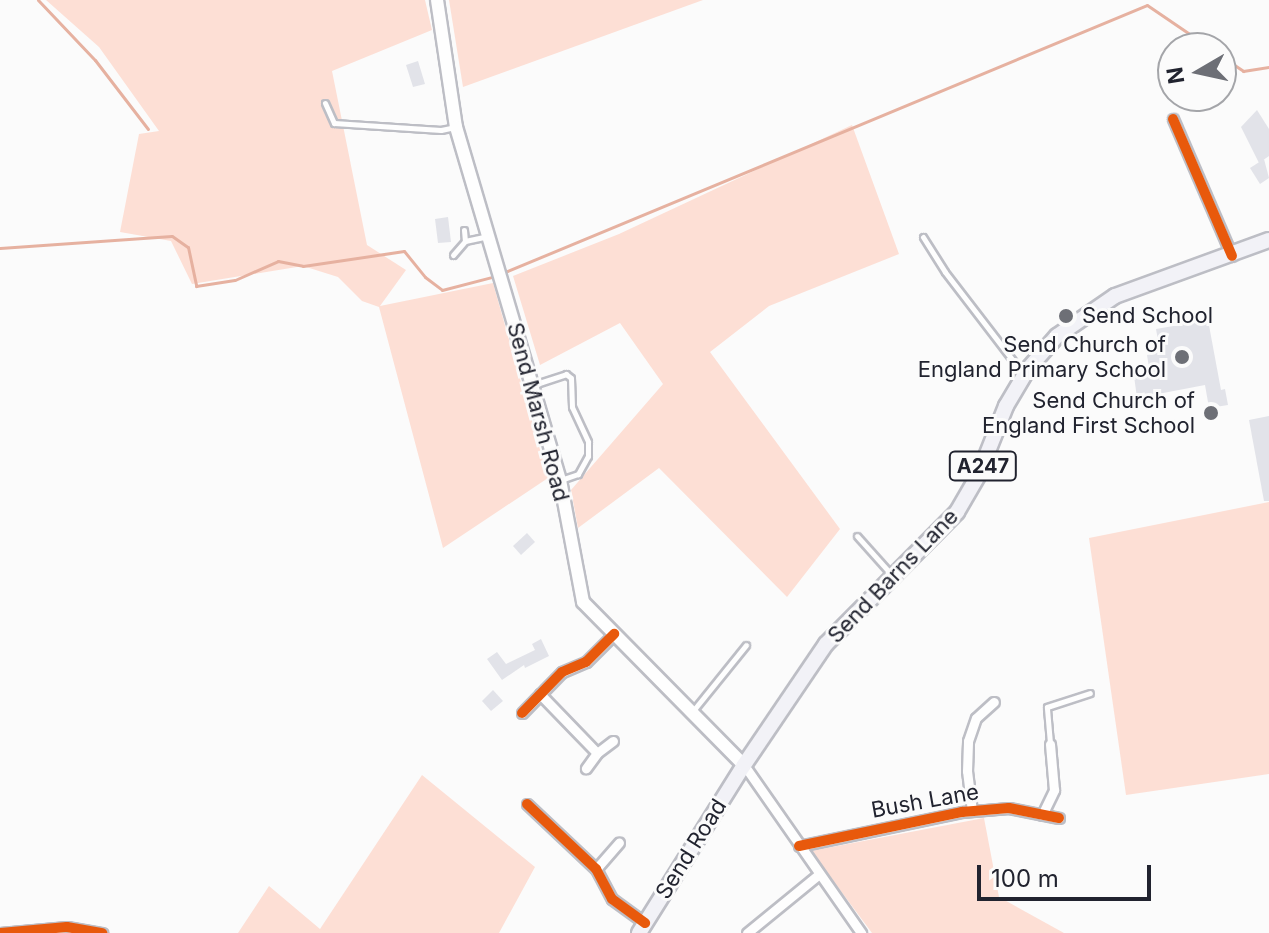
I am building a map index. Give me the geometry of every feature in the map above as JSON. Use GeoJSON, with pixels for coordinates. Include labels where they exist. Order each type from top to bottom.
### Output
{"type":"FeatureCollection","features":[{"type":"Feature","properties":{"kind":"main road","name":"Send Marsh Road"},"geometry":{"type":"LineString","coordinates":[[437,0],[456,127],[560,480],[583,602],[744,765]]}},
{"type":"Feature","properties":{"kind":"main road","name":"Send Barns Lane"},"geometry":{"type":"LineString","coordinates":[[744,765],[826,644],[856,610],[957,512],[979,474],[1006,406],[1024,376],[1057,336],[1115,296],[1269,240]]}},
{"type":"Feature","properties":{"kind":"main road","name":"Send Road"},"geometry":{"type":"LineString","coordinates":[[642,928],[744,765]]}},
{"type":"Feature","properties":{"kind":"street"},"geometry":{"type":"LineString","coordinates":[[1173,119],[1232,256]]}},
{"type":"Feature","properties":{"kind":"street"},"geometry":{"type":"LineString","coordinates":[[522,713],[562,672],[586,662],[614,634]]}},
{"type":"Feature","properties":{"kind":"street"},"geometry":{"type":"LineString","coordinates":[[557,660],[562,672]]}},
{"type":"Feature","properties":{"kind":"street"},"geometry":{"type":"LineString","coordinates":[[540,694],[597,753]]}},
{"type":"Feature","properties":{"kind":"street","name":"Bush Lane"},"geometry":{"type":"LineString","coordinates":[[972,811],[967,771],[968,741],[976,718],[994,702]]}},
{"type":"Feature","properties":{"kind":"street"},"geometry":{"type":"LineString","coordinates":[[586,768],[597,753],[613,741]]}},
{"type":"Feature","properties":{"kind":"street"},"geometry":{"type":"LineString","coordinates":[[1042,815],[1054,790],[1050,744]]}},
{"type":"Feature","properties":{"kind":"street"},"geometry":{"type":"LineString","coordinates":[[744,765],[861,933]]}},
{"type":"Feature","properties":{"kind":"street"},"geometry":{"type":"LineString","coordinates":[[527,804],[596,869],[612,899],[642,928]]}},
{"type":"Feature","properties":{"kind":"street","name":"Bush Lane"},"geometry":{"type":"LineString","coordinates":[[799,846],[972,811],[1009,808],[1059,818]]}},
{"type":"Feature","properties":{"kind":"street"},"geometry":{"type":"LineString","coordinates":[[596,869],[619,843]]}},
{"type":"Feature","properties":{"kind":"street"},"geometry":{"type":"LineString","coordinates":[[747,933],[818,875]]}},
{"type":"Feature","properties":{"kind":"street"},"geometry":{"type":"LineString","coordinates":[[0,933],[67,927],[102,933]]}},
{"type":"Feature","properties":{"kind":"lane"},"geometry":{"type":"LineString","coordinates":[[325,103],[334,123],[441,130],[456,127]]}},
{"type":"Feature","properties":{"kind":"lane"},"geometry":{"type":"LineString","coordinates":[[464,230],[465,241]]}},
{"type":"Feature","properties":{"kind":"lane"},"geometry":{"type":"LineString","coordinates":[[453,255],[465,241],[488,236]]}},
{"type":"Feature","properties":{"kind":"lane"},"geometry":{"type":"LineString","coordinates":[[923,237],[945,272],[1024,376]]}},
{"type":"Feature","properties":{"kind":"lane"},"geometry":{"type":"LineString","coordinates":[[533,385],[566,374],[571,378],[572,407],[588,442],[588,456],[578,474],[560,480]]}},
{"type":"Feature","properties":{"kind":"lane"},"geometry":{"type":"LineString","coordinates":[[857,536],[893,577]]}},
{"type":"Feature","properties":{"kind":"lane"},"geometry":{"type":"LineString","coordinates":[[692,712],[746,645]]}},
{"type":"Feature","properties":{"kind":"lane"},"geometry":{"type":"LineString","coordinates":[[1050,744],[1047,707],[1090,693]]}},
{"type":"Feature","properties":{"kind":"shaded area"},"geometry":{"type":"Polygon","coordinates":[[[46,0],[425,0],[432,30],[332,71],[367,245],[406,270],[380,306],[493,283],[548,478],[443,548],[379,307],[362,301],[338,277],[303,266],[192,284],[171,241],[120,232],[139,134],[159,131],[99,47],[46,0]]]}},
{"type":"Feature","properties":{"kind":"shaded area"},"geometry":{"type":"Polygon","coordinates":[[[449,0],[703,0],[463,87],[449,0]]]}},
{"type":"Feature","properties":{"kind":"shaded area"},"geometry":{"type":"Polygon","coordinates":[[[852,125],[899,254],[769,306],[710,352],[840,529],[787,597],[659,468],[578,528],[571,490],[663,384],[620,323],[540,365],[513,276],[619,234],[852,125]]]}},
{"type":"Feature","properties":{"kind":"shaded area"},"geometry":{"type":"Polygon","coordinates":[[[1269,502],[1269,774],[1126,795],[1089,538],[1269,502]]]}},
{"type":"Feature","properties":{"kind":"shaded area"},"geometry":{"type":"Polygon","coordinates":[[[422,775],[535,867],[499,933],[238,933],[269,886],[320,929],[422,775]]]}},
{"type":"Feature","properties":{"kind":"shaded area"},"geometry":{"type":"Polygon","coordinates":[[[984,818],[999,897],[1064,933],[872,933],[811,851],[984,818]]]}},
{"type":"Feature","properties":{"kind":"building"},"geometry":{"type":"Polygon","coordinates":[[[418,61],[425,84],[413,87],[406,65],[418,61]]]}},
{"type":"Feature","properties":{"kind":"building"},"geometry":{"type":"Polygon","coordinates":[[[1257,110],[1269,129],[1269,156],[1259,163],[1241,127],[1257,110]]]}},
{"type":"Feature","properties":{"kind":"building"},"geometry":{"type":"Polygon","coordinates":[[[1264,159],[1269,178],[1260,184],[1250,168],[1264,159]]]}},
{"type":"Feature","properties":{"kind":"building"},"geometry":{"type":"Polygon","coordinates":[[[448,217],[451,242],[438,243],[435,219],[448,217]]]}},
{"type":"Feature","properties":{"kind":"building","name":"Send Church of England Primary School"},"geometry":{"type":"Polygon","coordinates":[[[1208,320],[1221,390],[1225,389],[1228,405],[1209,408],[1205,385],[1137,398],[1134,376],[1150,374],[1147,355],[1160,352],[1156,329],[1208,320]]]}},
{"type":"Feature","properties":{"kind":"building"},"geometry":{"type":"Polygon","coordinates":[[[1269,416],[1269,501],[1264,501],[1249,420],[1269,416]]]}},
{"type":"Feature","properties":{"kind":"building"},"geometry":{"type":"Polygon","coordinates":[[[527,533],[535,542],[521,555],[513,546],[527,533]]]}},
{"type":"Feature","properties":{"kind":"building"},"geometry":{"type":"Polygon","coordinates":[[[541,639],[549,656],[525,668],[524,665],[502,680],[487,659],[497,652],[506,664],[535,650],[532,644],[541,639]]]}},
{"type":"Feature","properties":{"kind":"building"},"geometry":{"type":"Polygon","coordinates":[[[493,690],[503,701],[491,711],[482,701],[493,690]]]}},
{"type":"Feature","properties":{"kind":"waterway"},"geometry":{"type":"LineString","coordinates":[[38,0],[95,60],[148,129]]}},
{"type":"Feature","properties":{"kind":"waterway"},"geometry":{"type":"LineString","coordinates":[[505,272],[1147,5],[1187,32]]}},
{"type":"Feature","properties":{"kind":"waterway"},"geometry":{"type":"LineString","coordinates":[[1237,67],[1243,71],[1269,67]]}},
{"type":"Feature","properties":{"kind":"waterway"},"geometry":{"type":"LineString","coordinates":[[0,248],[172,236],[188,247],[196,286],[235,280],[278,261],[303,266],[404,251],[425,277],[442,290],[492,277]]}},
{"type":"Feature","properties":{"kind":"cycle path"},"geometry":{"type":"LineString","coordinates":[[1173,119],[1232,256]]}},
{"type":"Feature","properties":{"kind":"cycle path"},"geometry":{"type":"LineString","coordinates":[[522,713],[562,672],[586,662],[614,634]]}},
{"type":"Feature","properties":{"kind":"cycle path"},"geometry":{"type":"LineString","coordinates":[[527,804],[596,869],[612,899],[645,923]]}},
{"type":"Feature","properties":{"kind":"cycle path"},"geometry":{"type":"LineString","coordinates":[[799,846],[962,812],[1009,808],[1059,818]]}},
{"type":"Feature","properties":{"kind":"cycle path"},"geometry":{"type":"LineString","coordinates":[[0,933],[67,927],[102,933]]}},
{"type":"Feature","properties":{"kind":"place","name":"Send School"},"geometry":{"type":"Point","coordinates":[1066,316]}},
{"type":"Feature","properties":{"kind":"place","name":"Send Church of England Primary School"},"geometry":{"type":"Point","coordinates":[1182,357]}},
{"type":"Feature","properties":{"kind":"place","name":"Send Church of England First School"},"geometry":{"type":"Point","coordinates":[1211,413]}}]}
